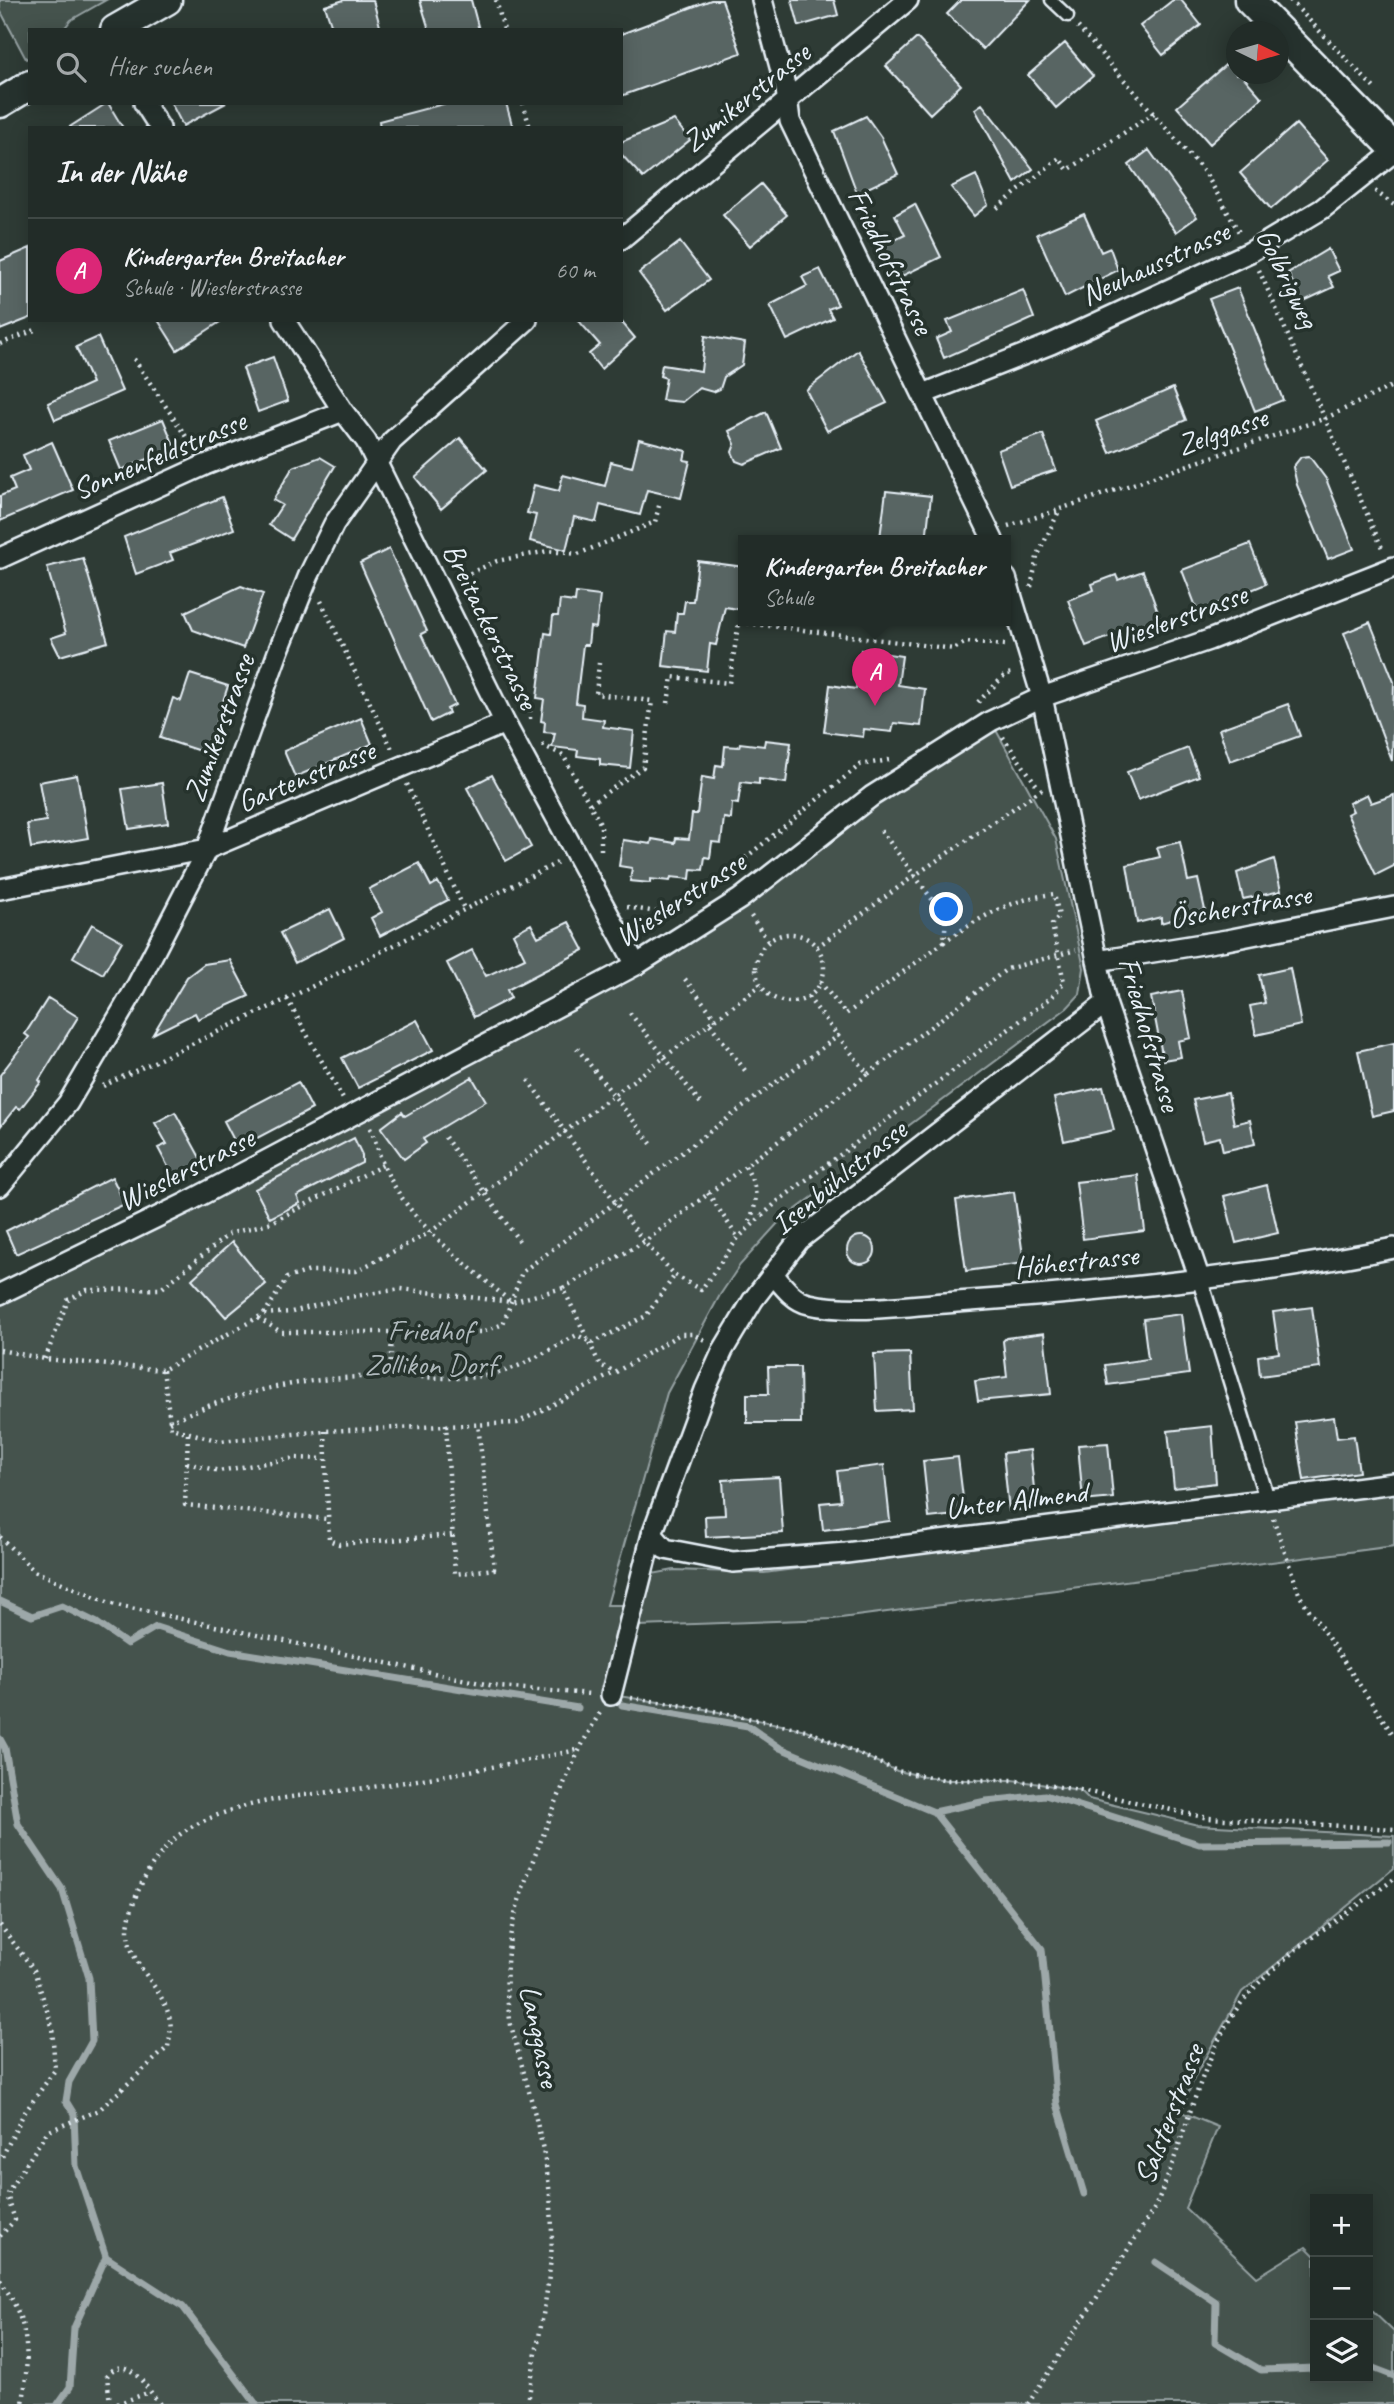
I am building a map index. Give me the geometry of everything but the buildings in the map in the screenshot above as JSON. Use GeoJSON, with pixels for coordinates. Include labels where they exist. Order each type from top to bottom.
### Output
{"type":"FeatureCollection","features":[{"type":"Feature","properties":{"kind":"main road"},"geometry":{"type":"LineString","coordinates":[[118,28],[167,0]]}},
{"type":"Feature","properties":{"kind":"main road"},"geometry":{"type":"LineString","coordinates":[[1249,0],[1394,150]]}},
{"type":"Feature","properties":{"kind":"main road"},"geometry":{"type":"LineString","coordinates":[[0,103],[28,86]]}},
{"type":"Feature","properties":{"kind":"street","name":"Friedhofstrasse"},"geometry":{"type":"LineString","coordinates":[[762,0],[790,121],[991,535]]}},
{"type":"Feature","properties":{"kind":"street","name":"Zumikerstrasse"},"geometry":{"type":"LineString","coordinates":[[623,237],[908,0]]}},
{"type":"Feature","properties":{"kind":"street"},"geometry":{"type":"LineString","coordinates":[[145,105],[159,126]]}},
{"type":"Feature","properties":{"kind":"street","name":"Neuhausstrasse"},"geometry":{"type":"LineString","coordinates":[[923,394],[1051,344],[1250,251],[1322,209],[1394,150]]}},
{"type":"Feature","properties":{"kind":"street","name":"Breitackerstrasse"},"geometry":{"type":"LineString","coordinates":[[285,322],[342,411],[366,441],[505,723],[636,965]]}},
{"type":"Feature","properties":{"kind":"street","name":"Zumikerstrasse"},"geometry":{"type":"LineString","coordinates":[[0,1186],[68,1102],[135,989],[207,849],[309,575],[334,524],[392,441],[525,322]]}},
{"type":"Feature","properties":{"kind":"street","name":"Sonnenfeldstrasse"},"geometry":{"type":"LineString","coordinates":[[0,558],[205,465],[342,411]]}},
{"type":"Feature","properties":{"kind":"street","name":"Wieslerstrasse"},"geometry":{"type":"LineString","coordinates":[[0,1294],[357,1114],[636,965],[740,900],[872,796],[991,721],[1042,696],[1209,640],[1392,573]]}},
{"type":"Feature","properties":{"kind":"street","name":"Friedhofstrasse"},"geometry":{"type":"LineString","coordinates":[[1011,593],[1042,696],[1106,1003],[1199,1277],[1266,1499]]}},
{"type":"Feature","properties":{"kind":"street","name":"Gartenstrasse"},"geometry":{"type":"LineString","coordinates":[[0,889],[207,849],[505,723]]}},
{"type":"Feature","properties":{"kind":"street","name":"Öscherstrasse"},"geometry":{"type":"LineString","coordinates":[[1096,954],[1227,940],[1394,907]]}},
{"type":"Feature","properties":{"kind":"street","name":"Isenbühlstrasse"},"geometry":{"type":"LineString","coordinates":[[611,1695],[652,1534],[705,1390],[723,1350],[753,1300],[799,1240],[1106,1003]]}},
{"type":"Feature","properties":{"kind":"street","name":"Höhestrasse"},"geometry":{"type":"LineString","coordinates":[[773,1274],[792,1296],[807,1304],[835,1307],[1008,1298],[1332,1261],[1394,1248]]}},
{"type":"Feature","properties":{"kind":"street","name":"Unter Allmend"},"geometry":{"type":"LineString","coordinates":[[652,1534],[665,1549],[733,1562],[846,1553],[1394,1483]]}},
{"type":"Feature","properties":{"kind":"lane"},"geometry":{"type":"LineString","coordinates":[[1051,0],[1068,16]]}},
{"type":"Feature","properties":{"kind":"path"},"geometry":{"type":"LineString","coordinates":[[496,0],[503,28]]}},
{"type":"Feature","properties":{"kind":"path"},"geometry":{"type":"LineString","coordinates":[[1290,0],[1376,90]]}},
{"type":"Feature","properties":{"kind":"path","name":"Golbrigweg"},"geometry":{"type":"LineString","coordinates":[[1068,16],[1206,174],[1250,251],[1326,418],[1392,573]]}},
{"type":"Feature","properties":{"kind":"path"},"geometry":{"type":"LineString","coordinates":[[524,105],[529,126]]}},
{"type":"Feature","properties":{"kind":"path"},"geometry":{"type":"LineString","coordinates":[[997,208],[1059,158],[1068,170],[1154,113]]}},
{"type":"Feature","properties":{"kind":"path"},"geometry":{"type":"LineString","coordinates":[[0,344],[34,330]]}},
{"type":"Feature","properties":{"kind":"path"},"geometry":{"type":"LineString","coordinates":[[134,359],[205,465]]}},
{"type":"Feature","properties":{"kind":"path","name":"Zelggasse"},"geometry":{"type":"LineString","coordinates":[[991,535],[1326,418],[1394,385]]}},
{"type":"Feature","properties":{"kind":"path"},"geometry":{"type":"LineString","coordinates":[[440,587],[497,561],[548,551],[578,554],[655,522],[660,502]]}},
{"type":"Feature","properties":{"kind":"path"},"geometry":{"type":"LineString","coordinates":[[771,626],[954,649],[967,642],[1015,646],[1025,634],[1037,557],[1060,509]]}},
{"type":"Feature","properties":{"kind":"path"},"geometry":{"type":"LineString","coordinates":[[309,575],[401,769]]}},
{"type":"Feature","properties":{"kind":"path"},"geometry":{"type":"LineString","coordinates":[[458,624],[492,626],[530,702],[530,721],[534,730]]}},
{"type":"Feature","properties":{"kind":"path"},"geometry":{"type":"LineString","coordinates":[[668,703],[672,677],[729,683],[738,626]]}},
{"type":"Feature","properties":{"kind":"path"},"geometry":{"type":"LineString","coordinates":[[590,804],[643,767],[652,701],[596,694],[599,663]]}},
{"type":"Feature","properties":{"kind":"path"},"geometry":{"type":"LineString","coordinates":[[968,709],[1006,674],[1035,669]]}},
{"type":"Feature","properties":{"kind":"path"},"geometry":{"type":"LineString","coordinates":[[979,701],[1041,789]]}},
{"type":"Feature","properties":{"kind":"path"},"geometry":{"type":"LineString","coordinates":[[539,738],[543,747],[563,755],[601,825],[601,861]]}},
{"type":"Feature","properties":{"kind":"path"},"geometry":{"type":"LineString","coordinates":[[620,896],[626,907],[675,916],[860,765],[892,759]]}},
{"type":"Feature","properties":{"kind":"path"},"geometry":{"type":"LineString","coordinates":[[817,947],[914,876],[1041,789],[1062,785]]}},
{"type":"Feature","properties":{"kind":"path"},"geometry":{"type":"LineString","coordinates":[[412,798],[465,911]]}},
{"type":"Feature","properties":{"kind":"path"},"geometry":{"type":"LineString","coordinates":[[880,830],[946,918],[944,942]]}},
{"type":"Feature","properties":{"kind":"path"},"geometry":{"type":"LineString","coordinates":[[68,1102],[287,999],[577,853]]}},
{"type":"Feature","properties":{"kind":"path"},"geometry":{"type":"LineString","coordinates":[[528,1080],[644,1242],[675,1275],[701,1290],[738,1238],[778,1201],[1052,997],[1064,982],[1052,924],[1059,916],[1054,894],[1026,897],[1007,904],[944,942],[846,1014],[820,982]]}},
{"type":"Feature","properties":{"kind":"path"},"geometry":{"type":"LineString","coordinates":[[740,900],[768,941]]}},
{"type":"Feature","properties":{"kind":"path"},"geometry":{"type":"LineString","coordinates":[[782,934],[798,934],[817,947],[823,960],[820,982],[808,997],[794,1002],[782,1001],[772,997],[761,985],[756,963],[768,941],[782,934]]}},
{"type":"Feature","properties":{"kind":"path"},"geometry":{"type":"LineString","coordinates":[[0,1350],[45,1359],[163,1370],[261,1316],[292,1312],[343,1298],[401,1289],[511,1302],[563,1288],[644,1242],[1007,969],[1059,953],[1096,954]]}},
{"type":"Feature","properties":{"kind":"path"},"geometry":{"type":"LineString","coordinates":[[685,979],[716,1019]]}},
{"type":"Feature","properties":{"kind":"path"},"geometry":{"type":"LineString","coordinates":[[261,1316],[287,1278],[310,1270],[356,1271],[429,1233],[761,985]]}},
{"type":"Feature","properties":{"kind":"path"},"geometry":{"type":"LineString","coordinates":[[808,997],[868,1074]]}},
{"type":"Feature","properties":{"kind":"path"},"geometry":{"type":"LineString","coordinates":[[287,999],[416,1218],[429,1233],[511,1302]]}},
{"type":"Feature","properties":{"kind":"path"},"geometry":{"type":"LineString","coordinates":[[630,1013],[702,1105]]}},
{"type":"Feature","properties":{"kind":"path"},"geometry":{"type":"LineString","coordinates":[[710,1024],[747,1073]]}},
{"type":"Feature","properties":{"kind":"path"},"geometry":{"type":"LineString","coordinates":[[261,1316],[281,1332],[483,1332],[503,1324],[522,1272],[838,1036]]}},
{"type":"Feature","properties":{"kind":"path"},"geometry":{"type":"LineString","coordinates":[[577,1048],[653,1146]]}},
{"type":"Feature","properties":{"kind":"path"},"geometry":{"type":"LineString","coordinates":[[445,1137],[519,1241]]}},
{"type":"Feature","properties":{"kind":"path"},"geometry":{"type":"LineString","coordinates":[[45,1359],[68,1300],[87,1290],[161,1289],[229,1234],[272,1222],[383,1165]]}},
{"type":"Feature","properties":{"kind":"path"},"geometry":{"type":"LineString","coordinates":[[744,1166],[758,1189],[757,1206],[746,1229]]}},
{"type":"Feature","properties":{"kind":"path"},"geometry":{"type":"LineString","coordinates":[[708,1193],[738,1238]]}},
{"type":"Feature","properties":{"kind":"path"},"geometry":{"type":"LineString","coordinates":[[592,1343],[646,1315],[675,1275]]}},
{"type":"Feature","properties":{"kind":"path"},"geometry":{"type":"LineString","coordinates":[[563,1288],[592,1343],[600,1365],[616,1372]]}},
{"type":"Feature","properties":{"kind":"path"},"geometry":{"type":"LineString","coordinates":[[390,1376],[392,1334]]}},
{"type":"Feature","properties":{"kind":"path"},"geometry":{"type":"LineString","coordinates":[[163,1370],[171,1428],[220,1441],[325,1431],[517,1423],[616,1372],[680,1334],[695,1335],[723,1350]]}},
{"type":"Feature","properties":{"kind":"path"},"geometry":{"type":"LineString","coordinates":[[169,1422],[213,1402],[259,1388],[305,1379],[470,1377],[504,1371],[577,1335],[592,1343]]}},
{"type":"Feature","properties":{"kind":"path"},"geometry":{"type":"LineString","coordinates":[[446,1424],[455,1574],[494,1569],[478,1424]]}},
{"type":"Feature","properties":{"kind":"path"},"geometry":{"type":"LineString","coordinates":[[325,1431],[329,1540],[339,1544],[453,1535]]}},
{"type":"Feature","properties":{"kind":"path"},"geometry":{"type":"LineString","coordinates":[[188,1434],[185,1504],[327,1519]]}},
{"type":"Feature","properties":{"kind":"path"},"geometry":{"type":"LineString","coordinates":[[187,1464],[219,1471],[294,1458],[325,1459]]}},
{"type":"Feature","properties":{"kind":"path"},"geometry":{"type":"LineString","coordinates":[[1266,1499],[1300,1597],[1394,1736]]}},
{"type":"Feature","properties":{"kind":"path"},"geometry":{"type":"LineString","coordinates":[[0,1538],[34,1571],[112,1604],[499,1687],[611,1695],[699,1708],[806,1730],[897,1771],[946,1780],[1013,1780],[1080,1790],[1208,1818],[1394,1829]]}},
{"type":"Feature","properties":{"kind":"path","name":"Langgasse"},"geometry":{"type":"LineString","coordinates":[[528,2404],[547,2298],[552,2217],[548,2165],[507,2002],[506,1957],[510,1929],[524,1881],[577,1750],[611,1695]]}},
{"type":"Feature","properties":{"kind":"path"},"geometry":{"type":"LineString","coordinates":[[0,2236],[15,2220],[8,2197],[9,2190],[47,2132],[105,2106],[169,2047],[170,2020],[159,1993],[137,1962],[128,1931],[137,1897],[162,1851],[192,1826],[262,1801],[379,1786],[577,1750]]}},
{"type":"Feature","properties":{"kind":"path","name":"Salsterstrasse"},"geometry":{"type":"LineString","coordinates":[[1028,2404],[1154,2209],[1168,2179],[1195,2094],[1227,2024],[1272,1971],[1394,1880]]}},
{"type":"Feature","properties":{"kind":"path"},"geometry":{"type":"LineString","coordinates":[[0,1925],[34,1970],[52,2026],[55,2070],[23,2115],[0,2161]]}},
{"type":"Feature","properties":{"kind":"path"},"geometry":{"type":"LineString","coordinates":[[0,2280],[17,2305],[25,2331],[28,2365],[23,2404]]}},
{"type":"Feature","properties":{"kind":"path"},"geometry":{"type":"LineString","coordinates":[[110,2404],[107,2376],[119,2367],[132,2370],[160,2404]]}},
{"type":"Feature","properties":{"kind":"path"},"geometry":{"type":"LineString","coordinates":[[117,2404],[150,2392]]}},
{"type":"Feature","properties":{"kind":"green space"},"geometry":{"type":"Polygon","coordinates":[[[0,0],[106,0],[71,20],[65,28],[28,28],[26,59],[0,10],[0,0]]]}},
{"type":"Feature","properties":{"kind":"green space","name":"Friedhof Zollikon Dorf"},"geometry":{"type":"Polygon","coordinates":[[[991,721],[1056,839],[1084,968],[1080,994],[1067,1008],[779,1222],[740,1265],[720,1295],[667,1393],[607,1605],[634,1605],[611,1695],[699,1708],[806,1730],[897,1771],[946,1780],[1013,1780],[1080,1790],[1089,1799],[1198,1825],[1394,1836],[1394,1868],[1242,1992],[1195,2076],[1181,2112],[1218,2127],[1185,2208],[1257,2277],[1306,2247],[1310,2251],[1310,2383],[1373,2383],[1373,2312],[1394,2332],[1394,2404],[0,2404],[0,1294],[636,965],[991,721]]]}},
{"type":"Feature","properties":{"kind":"green space"},"geometry":{"type":"Polygon","coordinates":[[[1394,1490],[1394,1546],[833,1619],[639,1626],[652,1574],[674,1570],[764,1573],[1394,1490]]]}},
{"type":"Feature","properties":{"kind":"waterway"},"geometry":{"type":"LineString","coordinates":[[0,1601],[32,1616],[62,1606],[97,1623],[127,1644],[156,1627],[230,1651],[578,1708]]}},
{"type":"Feature","properties":{"kind":"waterway"},"geometry":{"type":"LineString","coordinates":[[622,1705],[748,1726],[780,1748],[934,1812],[1042,1949],[1057,2104],[1084,2194]]}},
{"type":"Feature","properties":{"kind":"waterway"},"geometry":{"type":"LineString","coordinates":[[0,1739],[5,1748],[18,1824],[62,1889],[89,1978],[92,2041],[69,2082],[66,2101],[74,2114],[76,2166],[106,2257],[183,2307],[256,2404]]}},
{"type":"Feature","properties":{"kind":"waterway"},"geometry":{"type":"LineString","coordinates":[[934,1812],[986,1801],[1045,1795],[1199,1844],[1389,1842]]}},
{"type":"Feature","properties":{"kind":"waterway"},"geometry":{"type":"LineString","coordinates":[[58,2404],[70,2387],[74,2328],[106,2257]]}},
{"type":"Feature","properties":{"kind":"waterway"},"geometry":{"type":"LineString","coordinates":[[1156,2262],[1216,2302],[1215,2343],[1261,2370],[1310,2368]]}},
{"type":"Feature","properties":{"kind":"waterway"},"geometry":{"type":"LineString","coordinates":[[1373,2368],[1394,2376]]}},
{"type":"Feature","properties":{"kind":"place","name":"Kindergarten Breitacher"},"geometry":{"type":"Point","coordinates":[875,706]}}]}
